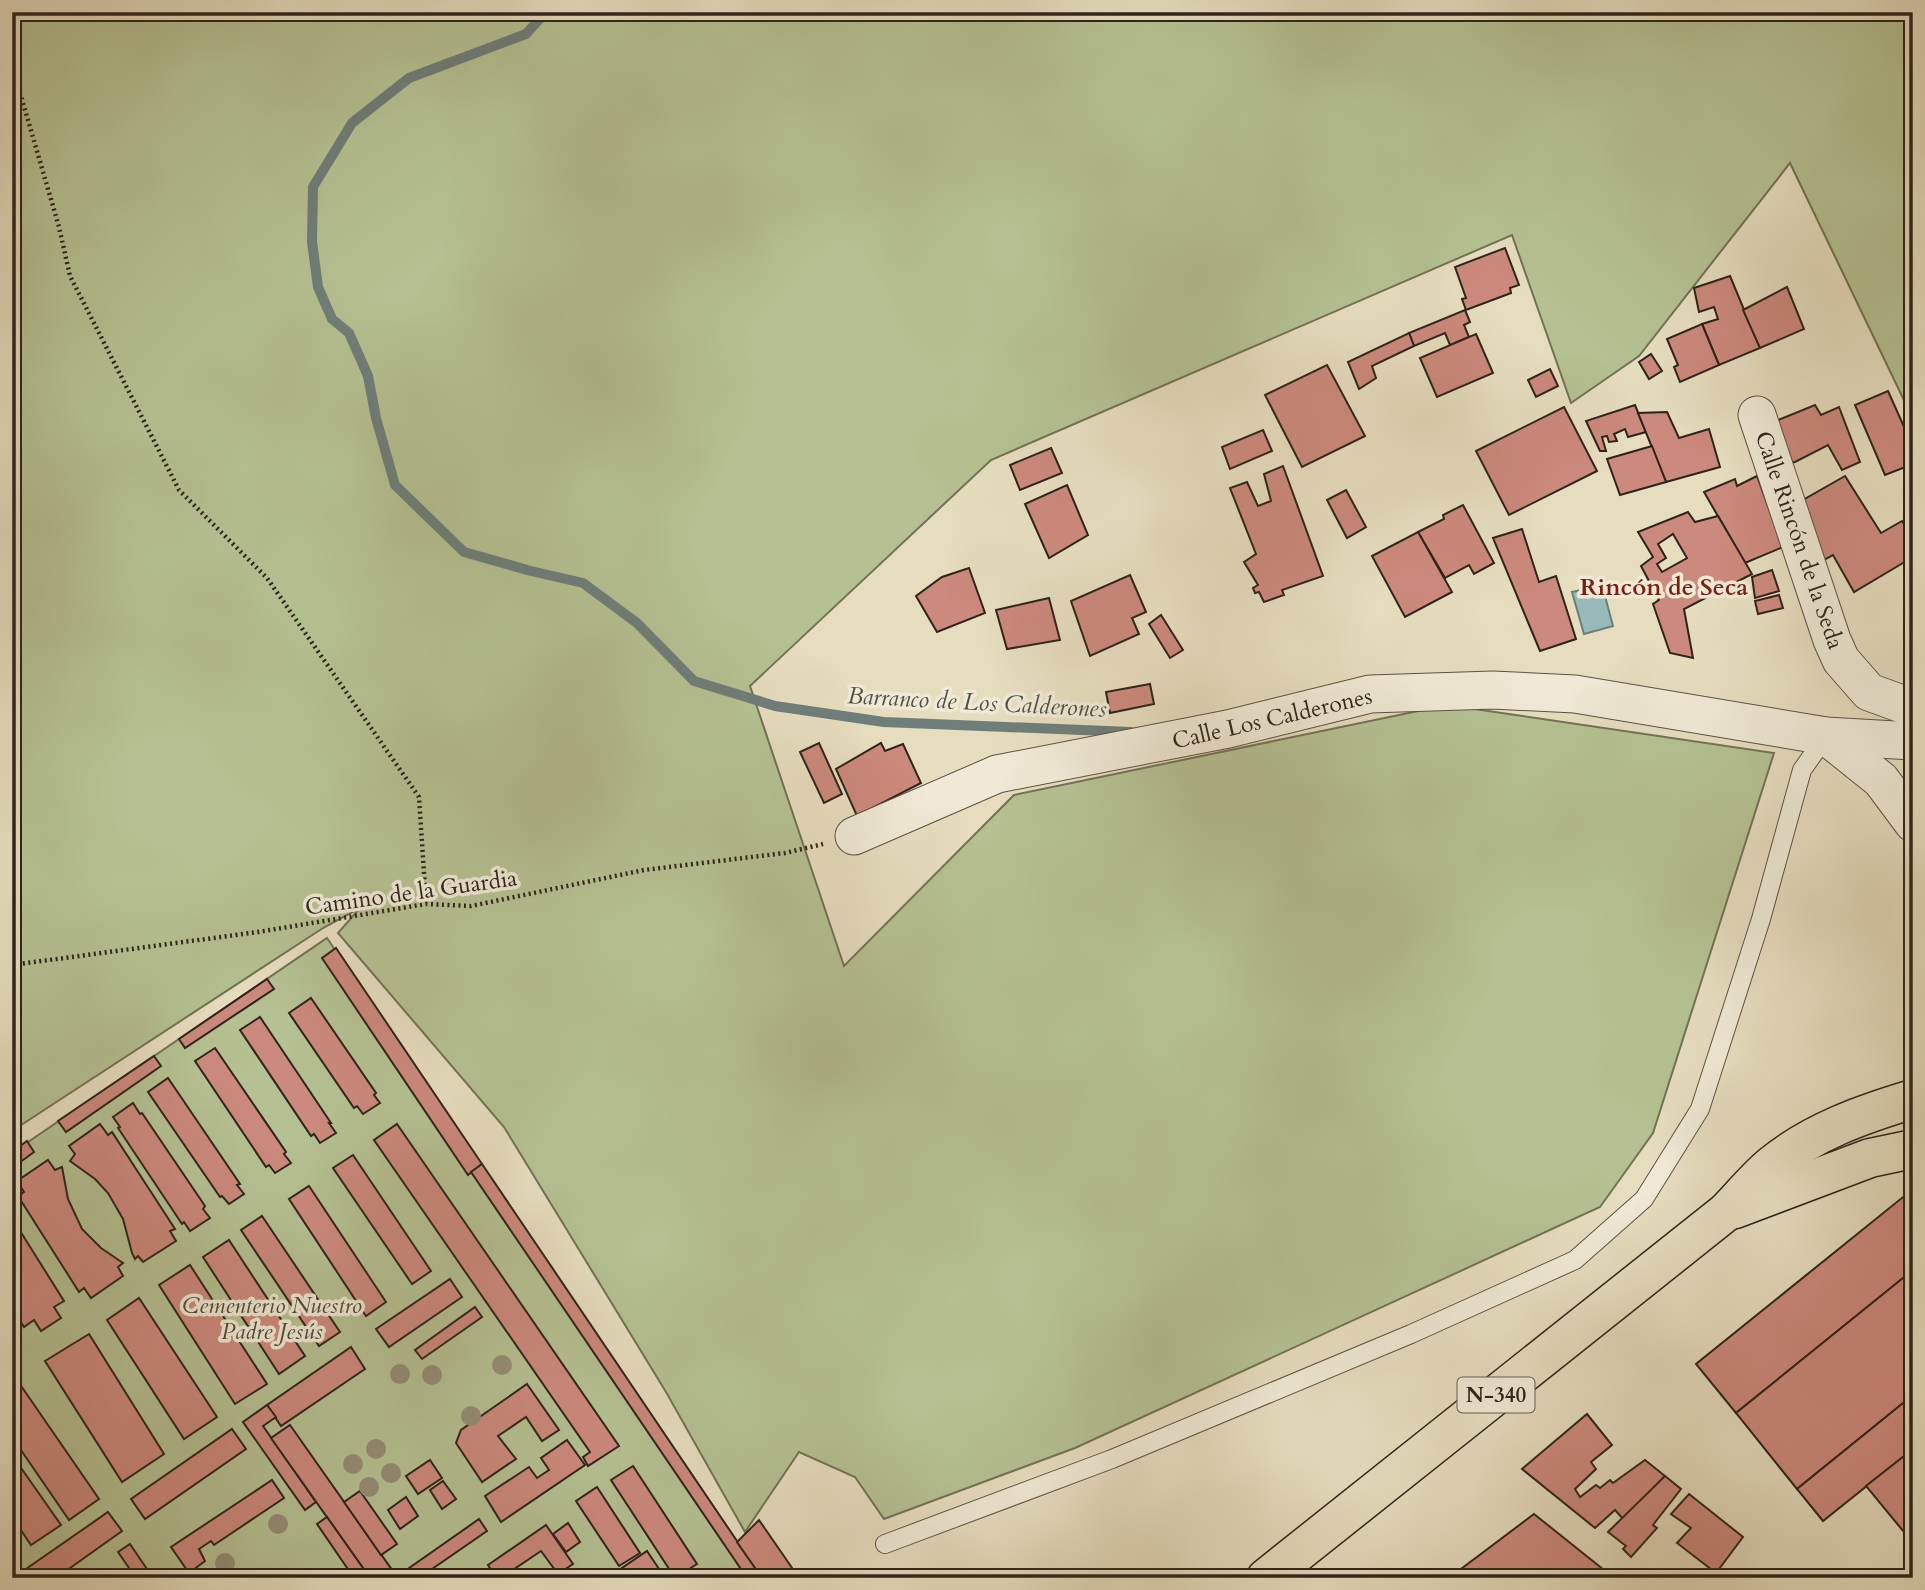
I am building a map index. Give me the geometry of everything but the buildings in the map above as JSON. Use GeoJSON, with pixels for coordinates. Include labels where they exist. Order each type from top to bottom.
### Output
{"type":"FeatureCollection","features":[{"type":"Feature","properties":{"kind":"highway","name":"N-340"},"geometry":{"type":"LineString","coordinates":[[1266,1578],[1726,1212],[1770,1167],[1802,1143],[1862,1115],[1913,1099]]}},
{"type":"Feature","properties":{"kind":"highway","name":"N-340"},"geometry":{"type":"LineString","coordinates":[[1726,1212],[1870,1158],[1913,1149]]}},
{"type":"Feature","properties":{"kind":"street","name":"Calle Rincón de la Seda"},"geometry":{"type":"LineString","coordinates":[[1757,415],[1841,660],[1870,692],[1913,708]]}},
{"type":"Feature","properties":{"kind":"street","name":"Calle Los Calderones"},"geometry":{"type":"LineString","coordinates":[[854,836],[997,774],[1228,729],[1370,694],[1493,690],[1575,694],[1826,736],[1913,741]]}},
{"type":"Feature","properties":{"kind":"street"},"geometry":{"type":"LineString","coordinates":[[1826,736],[1881,780],[1913,823]]}},
{"type":"Feature","properties":{"kind":"lane"},"geometry":{"type":"LineString","coordinates":[[886,1544],[1112,1459],[1411,1334],[1575,1260],[1644,1199],[1700,1109],[1761,919],[1802,770],[1826,736]]}},
{"type":"Feature","properties":{"kind":"path"},"geometry":{"type":"LineString","coordinates":[[12,78],[25,109],[59,227],[70,276],[179,490],[267,578],[419,797],[426,904]]}},
{"type":"Feature","properties":{"kind":"path","name":"Camino de la Guardia"},"geometry":{"type":"LineString","coordinates":[[12,965],[258,932],[426,904],[471,906],[644,870],[785,853],[854,836]]}},
{"type":"Feature","properties":{"kind":"green space"},"geometry":{"type":"Polygon","coordinates":[[[12,12],[1913,12],[1913,419],[1790,163],[1639,356],[1571,403],[1512,235],[991,460],[750,686],[844,966],[1014,795],[1447,705],[1774,753],[1653,1133],[1600,1207],[1075,1448],[884,1519],[855,1477],[799,1452],[745,1532],[666,1392],[504,1127],[338,933],[360,908],[323,928],[12,1131],[12,12]]]}},
{"type":"Feature","properties":{"kind":"green space","name":"Cementerio Nuestro Padre Jesús"},"geometry":{"type":"Polygon","coordinates":[[[327,938],[763,1578],[12,1578],[12,1153],[327,938]]]}},
{"type":"Feature","properties":{"kind":"water"},"geometry":{"type":"Polygon","coordinates":[[[1602,585],[1613,626],[1584,634],[1572,592],[1602,585]]]}},
{"type":"Feature","properties":{"kind":"waterway","name":"Barranco de Los Calderones"},"geometry":{"type":"LineString","coordinates":[[546,12],[526,34],[409,78],[352,123],[313,187],[312,242],[318,287],[332,319],[349,333],[368,376],[376,418],[395,485],[464,552],[583,583],[637,623],[694,681],[775,706],[884,722],[1131,732]]}},
{"type":"Feature","properties":{"kind":"district","name":"Rincón de Seca"},"geometry":{"type":"Point","coordinates":[1664,587]}}]}
